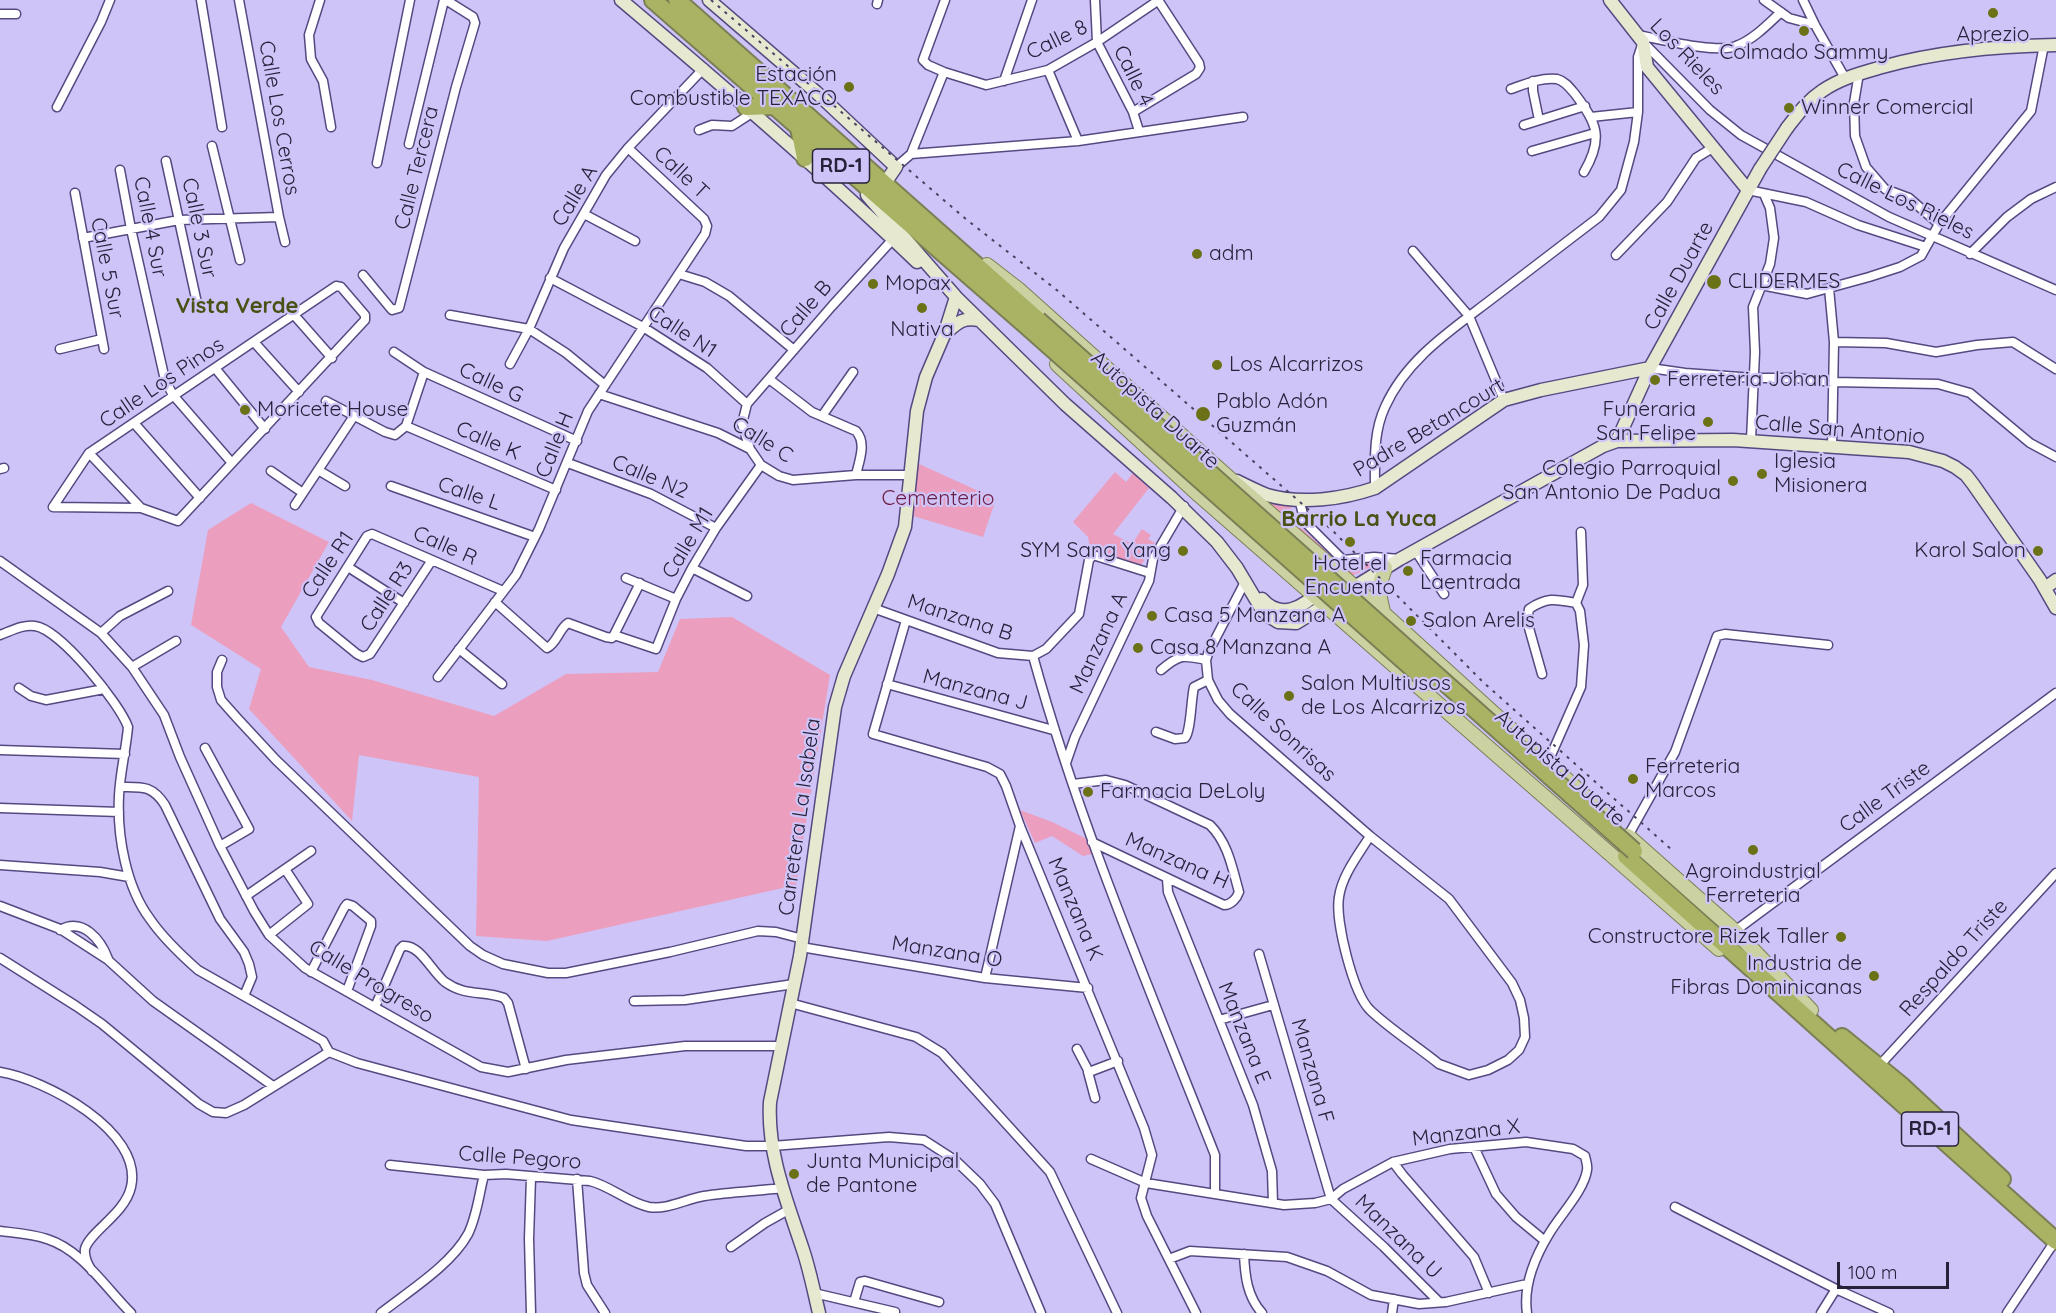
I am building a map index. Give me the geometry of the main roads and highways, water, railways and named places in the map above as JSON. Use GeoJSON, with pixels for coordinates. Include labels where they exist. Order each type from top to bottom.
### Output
{"type":"FeatureCollection","features":[{"type":"Feature","properties":{"kind":"highway","name":"Autopista Duarte"},"geometry":{"type":"LineString","coordinates":[[653,0],[838,164],[1034,324],[1629,848]]}},
{"type":"Feature","properties":{"kind":"highway","name":"RD-1"},"geometry":{"type":"LineString","coordinates":[[677,0],[885,183],[1034,324]]}},
{"type":"Feature","properties":{"kind":"highway"},"geometry":{"type":"LineString","coordinates":[[749,110],[775,106]]}},
{"type":"Feature","properties":{"kind":"highway"},"geometry":{"type":"LineString","coordinates":[[799,128],[806,158]]}},
{"type":"Feature","properties":{"kind":"highway","name":"RD-1"},"geometry":{"type":"LineString","coordinates":[[1629,848],[2056,1241]]}},
{"type":"Feature","properties":{"kind":"highway","name":"RD-1"},"geometry":{"type":"LineString","coordinates":[[1808,1014],[1902,1086],[2056,1228]]}},
{"type":"Feature","properties":{"kind":"main road"},"geometry":{"type":"LineString","coordinates":[[904,201],[1018,289],[1229,478],[1288,528],[1341,566],[1355,587],[1548,762],[1629,848],[1735,931],[1808,1014]]}},
{"type":"Feature","properties":{"kind":"main road"},"geometry":{"type":"LineString","coordinates":[[913,225],[998,309],[1199,495],[1315,596],[1330,603],[1340,619],[1718,949],[1808,1014]]}},
{"type":"Feature","properties":{"kind":"main road"},"geometry":{"type":"LineString","coordinates":[[1267,554],[1276,555],[1292,538],[1288,528]]}},
{"type":"Feature","properties":{"kind":"main road"},"geometry":{"type":"LineString","coordinates":[[1330,603],[1341,566]]}},
{"type":"Feature","properties":{"kind":"main road"},"geometry":{"type":"LineString","coordinates":[[1383,612],[1378,595],[1378,585],[1384,568]]}},
{"type":"Feature","properties":{"kind":"main road"},"geometry":{"type":"LineString","coordinates":[[1419,686],[1412,672],[1416,663],[1424,659],[1441,664]]}},
{"type":"Feature","properties":{"kind":"railway"},"geometry":{"type":"LineString","coordinates":[[711,0],[967,220],[1058,291],[1332,530],[1484,683],[1672,850]]}},
{"type":"Feature","properties":{"kind":"place","name":"Aprezio"},"geometry":{"type":"Point","coordinates":[1993,13]}},
{"type":"Feature","properties":{"kind":"place","name":"Colmado Sammy"},"geometry":{"type":"Point","coordinates":[1804,31]}},
{"type":"Feature","properties":{"kind":"place","name":"Estación Combustible TEXACO"},"geometry":{"type":"Point","coordinates":[849,87]}},
{"type":"Feature","properties":{"kind":"place","name":"Winner Comercial"},"geometry":{"type":"Point","coordinates":[1789,108]}},
{"type":"Feature","properties":{"kind":"place","name":"adm"},"geometry":{"type":"Point","coordinates":[1197,254]}},
{"type":"Feature","properties":{"kind":"place","name":"CLIDERMES"},"geometry":{"type":"Point","coordinates":[1714,282]}},
{"type":"Feature","properties":{"kind":"place","name":"Mopax"},"geometry":{"type":"Point","coordinates":[873,284]}},
{"type":"Feature","properties":{"kind":"place","name":"Nativa"},"geometry":{"type":"Point","coordinates":[922,308]}},
{"type":"Feature","properties":{"kind":"place","name":"Los Alcarrizos"},"geometry":{"type":"Point","coordinates":[1217,365]}},
{"type":"Feature","properties":{"kind":"place","name":"Ferreteria Johan"},"geometry":{"type":"Point","coordinates":[1655,380]}},
{"type":"Feature","properties":{"kind":"place","name":"Moricete House"},"geometry":{"type":"Point","coordinates":[245,410]}},
{"type":"Feature","properties":{"kind":"place","name":"Pablo Adón Guzmán"},"geometry":{"type":"Point","coordinates":[1203,414]}},
{"type":"Feature","properties":{"kind":"place","name":"Funeraria San Felipe"},"geometry":{"type":"Point","coordinates":[1708,422]}},
{"type":"Feature","properties":{"kind":"place","name":"Iglesia Misionera"},"geometry":{"type":"Point","coordinates":[1762,474]}},
{"type":"Feature","properties":{"kind":"place","name":"Colegio Parroquial San Antonio De Padua"},"geometry":{"type":"Point","coordinates":[1733,481]}},
{"type":"Feature","properties":{"kind":"place","name":"Hotel el Encuento"},"geometry":{"type":"Point","coordinates":[1350,542]}},
{"type":"Feature","properties":{"kind":"place","name":"SYM Sang Yang"},"geometry":{"type":"Point","coordinates":[1183,551]}},
{"type":"Feature","properties":{"kind":"place","name":"Karol Salon"},"geometry":{"type":"Point","coordinates":[2038,551]}},
{"type":"Feature","properties":{"kind":"place","name":"Farmacia Laentrada"},"geometry":{"type":"Point","coordinates":[1408,571]}},
{"type":"Feature","properties":{"kind":"place","name":"Casa 5 Manzana A"},"geometry":{"type":"Point","coordinates":[1152,616]}},
{"type":"Feature","properties":{"kind":"place","name":"Salon Arelis"},"geometry":{"type":"Point","coordinates":[1411,621]}},
{"type":"Feature","properties":{"kind":"place","name":"Casa 8 Manzana A"},"geometry":{"type":"Point","coordinates":[1138,648]}},
{"type":"Feature","properties":{"kind":"place","name":"Salon Multiusos de Los Alcarrizos"},"geometry":{"type":"Point","coordinates":[1289,696]}},
{"type":"Feature","properties":{"kind":"place","name":"Ferreteria Marcos"},"geometry":{"type":"Point","coordinates":[1633,779]}},
{"type":"Feature","properties":{"kind":"place","name":"Farmacia DeLoly"},"geometry":{"type":"Point","coordinates":[1088,792]}},
{"type":"Feature","properties":{"kind":"place","name":"Agroindustrial Ferreteria"},"geometry":{"type":"Point","coordinates":[1753,850]}},
{"type":"Feature","properties":{"kind":"place","name":"Constructore Rizek Taller"},"geometry":{"type":"Point","coordinates":[1841,937]}},
{"type":"Feature","properties":{"kind":"place","name":"Industria de Fibras Dominicanas"},"geometry":{"type":"Point","coordinates":[1874,976]}},
{"type":"Feature","properties":{"kind":"place","name":"Junta Municipal de Pantone"},"geometry":{"type":"Point","coordinates":[794,1174]}},
{"type":"Feature","properties":{"kind":"district","name":"Vista Verde"},"geometry":{"type":"Point","coordinates":[237,306]}},
{"type":"Feature","properties":{"kind":"district","name":"Barrio La Yuca"},"geometry":{"type":"Point","coordinates":[1359,519]}},
{"type":"Feature","properties":{"kind":"park label","name":"Cementerio"},"geometry":{"type":"Point","coordinates":[938,499]}}]}
